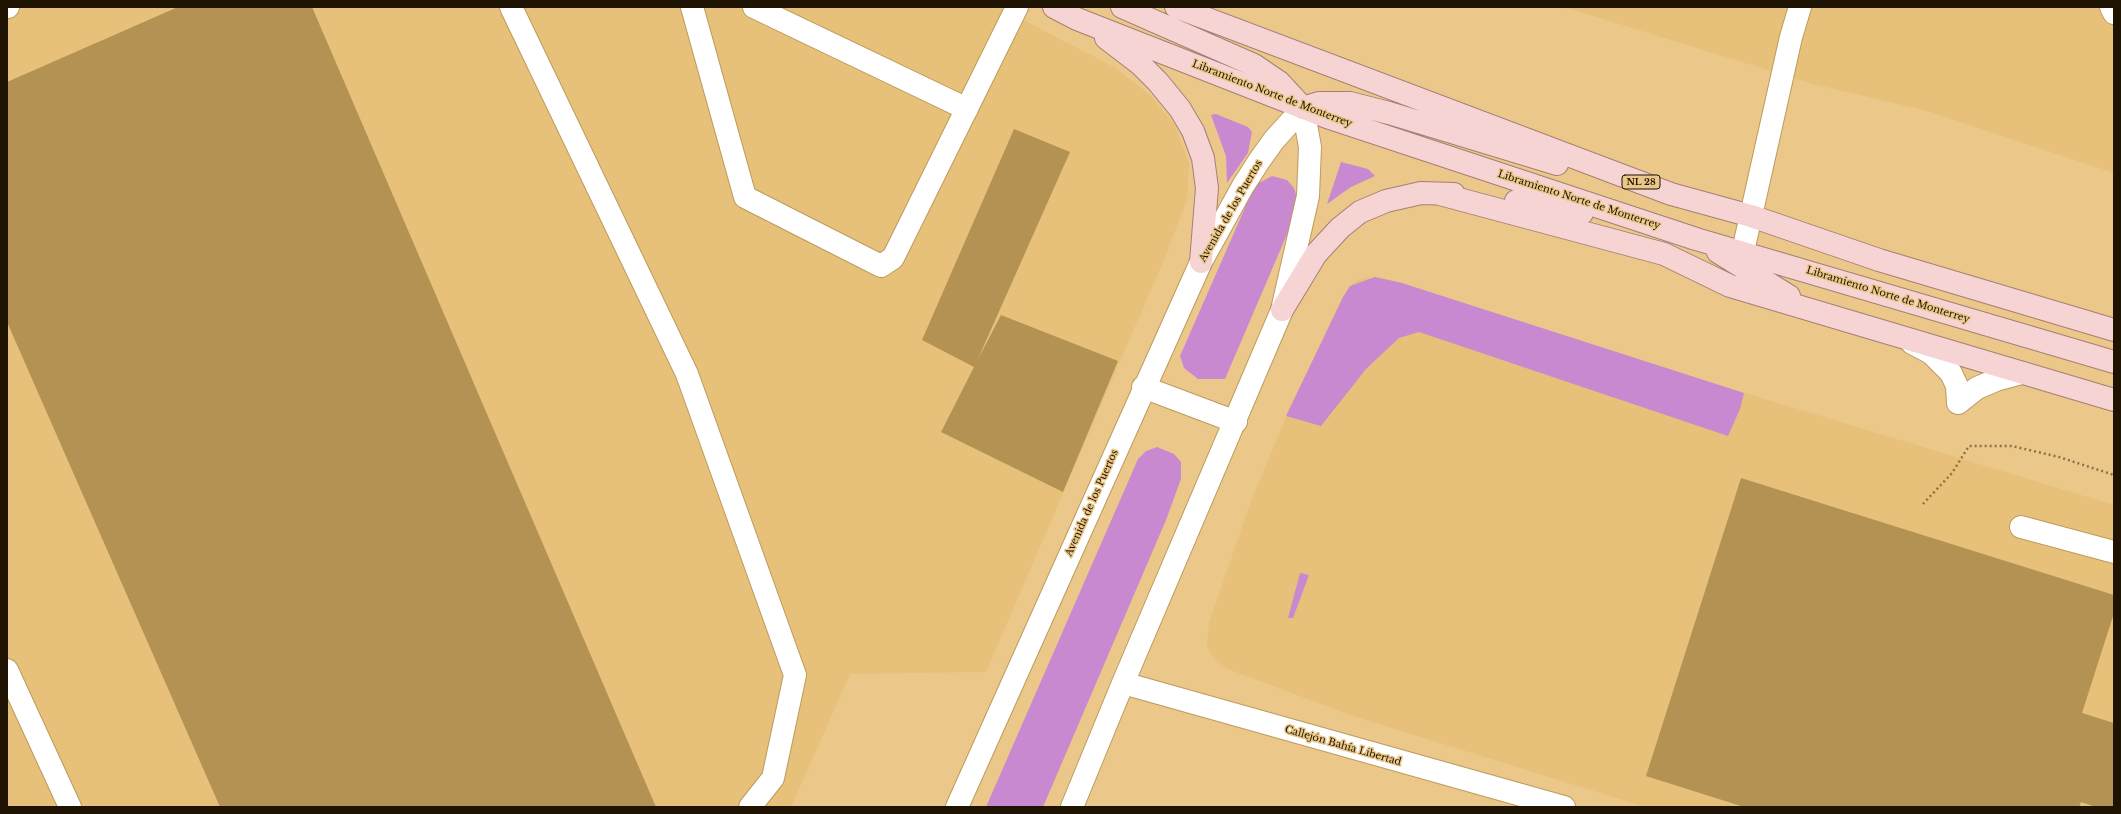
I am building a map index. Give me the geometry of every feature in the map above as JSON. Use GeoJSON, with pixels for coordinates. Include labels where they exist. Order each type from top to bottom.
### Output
{"type":"FeatureCollection","features":[{"type":"Feature","properties":{"kind":"main road","name":"Libramiento Norte de Monterrey"},"geometry":{"type":"LineString","coordinates":[[1054,7],[1077,19],[1303,108],[1696,239],[2114,362]]}},
{"type":"Feature","properties":{"kind":"main road"},"geometry":{"type":"LineString","coordinates":[[1122,7],[1254,65],[1279,82],[1303,108],[1319,103],[1350,103],[1389,113],[1589,174],[1671,194]]}},
{"type":"Feature","properties":{"kind":"main road","name":"NL 28"},"geometry":{"type":"LineString","coordinates":[[1176,7],[1671,194],[1751,216],[1879,260],[2114,330]]}},
{"type":"Feature","properties":{"kind":"main road"},"geometry":{"type":"LineString","coordinates":[[1077,19],[1116,45],[1140,64],[1180,109],[1193,131],[1203,158],[1207,188],[1201,262]]}},
{"type":"Feature","properties":{"kind":"main road"},"geometry":{"type":"LineString","coordinates":[[1282,310],[1316,254],[1340,228],[1360,212],[1386,201],[1421,193],[1496,198],[1655,225]]}},
{"type":"Feature","properties":{"kind":"main road"},"geometry":{"type":"LineString","coordinates":[[1440,194],[1664,254],[1730,286],[2114,400]]}},
{"type":"Feature","properties":{"kind":"main road"},"geometry":{"type":"LineString","coordinates":[[1696,239],[1814,312]]}},
{"type":"Feature","properties":{"kind":"street"},"geometry":{"type":"LineString","coordinates":[[511,7],[687,374],[795,675],[773,778],[750,807]]}},
{"type":"Feature","properties":{"kind":"street"},"geometry":{"type":"LineString","coordinates":[[692,7],[745,197],[881,266],[893,258],[1017,7]]}},
{"type":"Feature","properties":{"kind":"street"},"geometry":{"type":"LineString","coordinates":[[754,7],[967,109]]}},
{"type":"Feature","properties":{"kind":"street"},"geometry":{"type":"LineString","coordinates":[[1743,252],[1791,37],[1800,7]]}},
{"type":"Feature","properties":{"kind":"street"},"geometry":{"type":"LineString","coordinates":[[2111,7],[2114,13]]}},
{"type":"Feature","properties":{"kind":"street"},"geometry":{"type":"LineString","coordinates":[[1072,807],[1123,683],[1236,422],[1282,310],[1308,196],[1310,147],[1303,108]]}},
{"type":"Feature","properties":{"kind":"street","name":"Avenida de los Puertos"},"geometry":{"type":"LineString","coordinates":[[957,807],[1143,387],[1201,262],[1243,186],[1259,161],[1274,140],[1303,108]]}},
{"type":"Feature","properties":{"kind":"street"},"geometry":{"type":"LineString","coordinates":[[1905,339],[1931,353],[1951,373],[1957,386],[1958,403],[1977,388],[1996,380],[2022,373]]}},
{"type":"Feature","properties":{"kind":"street"},"geometry":{"type":"LineString","coordinates":[[1143,387],[1236,422]]}},
{"type":"Feature","properties":{"kind":"street"},"geometry":{"type":"LineString","coordinates":[[2022,527],[2114,552]]}},
{"type":"Feature","properties":{"kind":"street"},"geometry":{"type":"LineString","coordinates":[[7,670],[70,807]]}},
{"type":"Feature","properties":{"kind":"street","name":"Callejón Bahía Libertad"},"geometry":{"type":"LineString","coordinates":[[1123,683],[1564,807]]}},
{"type":"Feature","properties":{"kind":"path"},"geometry":{"type":"LineString","coordinates":[[1923,504],[1952,474],[1969,446],[2012,446],[2059,457],[2114,475]]}},
{"type":"Feature","properties":{"kind":"shaded area"},"geometry":{"type":"Polygon","coordinates":[[[7,7],[998,7],[1114,67],[1149,94],[1174,124],[1189,163],[1187,200],[1165,257],[986,672],[850,674],[791,807],[7,807],[7,7]]]}},
{"type":"Feature","properties":{"kind":"shaded area"},"geometry":{"type":"Polygon","coordinates":[[[1564,7],[2114,7],[2114,173],[1927,111],[1813,84],[1564,7]]]}},
{"type":"Feature","properties":{"kind":"shaded area"},"geometry":{"type":"Polygon","coordinates":[[[1216,114],[1248,127],[1252,132],[1248,153],[1227,183],[1226,156],[1211,115],[1216,114]]]}},
{"type":"Feature","properties":{"kind":"shaded area"},"geometry":{"type":"Polygon","coordinates":[[[1341,162],[1368,169],[1375,176],[1351,187],[1327,204],[1341,162]]]}},
{"type":"Feature","properties":{"kind":"shaded area"},"geometry":{"type":"Polygon","coordinates":[[[1272,176],[1287,180],[1294,188],[1298,201],[1297,211],[1225,379],[1198,379],[1184,368],[1180,356],[1255,185],[1272,176]]]}},
{"type":"Feature","properties":{"kind":"shaded area"},"geometry":{"type":"Polygon","coordinates":[[[1375,277],[1391,280],[1584,344],[2114,505],[2114,807],[1645,807],[1350,715],[1225,668],[1213,657],[1207,646],[1209,623],[1252,498],[1290,408],[1343,297],[1350,286],[1359,279],[1375,277]]]}},
{"type":"Feature","properties":{"kind":"shaded area"},"geometry":{"type":"Polygon","coordinates":[[[1375,277],[1402,283],[1744,393],[1740,409],[1728,436],[1419,332],[1399,338],[1366,369],[1321,426],[1286,416],[1343,297],[1350,286],[1375,277]]]}},
{"type":"Feature","properties":{"kind":"shaded area"},"geometry":{"type":"Polygon","coordinates":[[[1157,447],[1174,454],[1181,462],[1181,479],[1166,520],[1043,807],[986,807],[1138,459],[1146,451],[1157,447]]]}},
{"type":"Feature","properties":{"kind":"shaded area"},"geometry":{"type":"Polygon","coordinates":[[[1300,573],[1309,575],[1293,618],[1288,618],[1300,573]]]}},
{"type":"Feature","properties":{"kind":"building"},"geometry":{"type":"Polygon","coordinates":[[[178,7],[312,7],[656,807],[220,807],[7,322],[7,82],[178,7]]]}},
{"type":"Feature","properties":{"kind":"building"},"geometry":{"type":"Polygon","coordinates":[[[1014,129],[1070,152],[977,361],[1001,315],[1118,361],[1063,492],[941,432],[974,367],[922,340],[1014,129]]]}},
{"type":"Feature","properties":{"kind":"building"},"geometry":{"type":"Polygon","coordinates":[[[1741,478],[2114,595],[2114,613],[2082,713],[2114,723],[2114,807],[2096,807],[2081,802],[2079,807],[1744,807],[1646,776],[1741,478]]]}}]}
